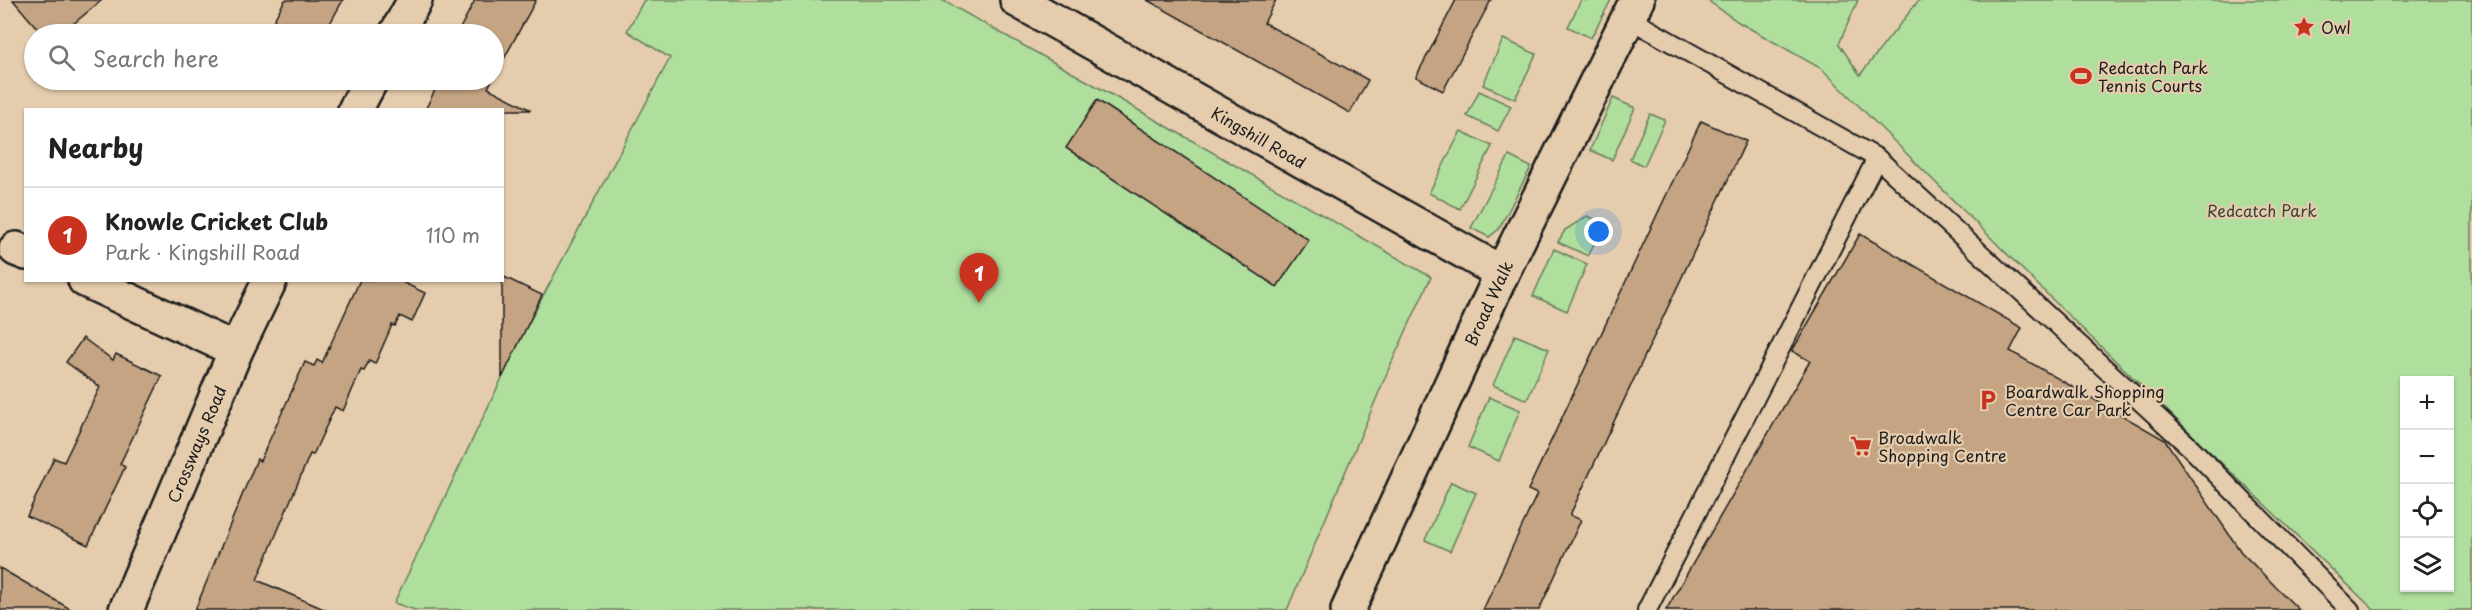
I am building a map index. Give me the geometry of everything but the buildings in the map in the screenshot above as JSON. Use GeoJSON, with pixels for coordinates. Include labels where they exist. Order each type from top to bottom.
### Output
{"type":"FeatureCollection","features":[{"type":"Feature","properties":{"kind":"street"},"geometry":{"type":"LineString","coordinates":[[402,24],[415,0]]}},
{"type":"Feature","properties":{"kind":"street","name":"Kingshill Road"},"geometry":{"type":"LineString","coordinates":[[1017,0],[1502,273]]}},
{"type":"Feature","properties":{"kind":"street","name":"Broad Walk"},"geometry":{"type":"LineString","coordinates":[[1348,610],[1502,273],[1633,9]]}},
{"type":"Feature","properties":{"kind":"street"},"geometry":{"type":"LineString","coordinates":[[355,108],[365,90]]}},
{"type":"Feature","properties":{"kind":"street"},"geometry":{"type":"LineString","coordinates":[[89,282],[236,350]]}},
{"type":"Feature","properties":{"kind":"street","name":"Crossways Road"},"geometry":{"type":"LineString","coordinates":[[126,610],[236,350],[269,282]]}},
{"type":"Feature","properties":{"kind":"lane"},"geometry":{"type":"LineString","coordinates":[[1633,9],[1877,158],[2190,447],[2350,610]]}},
{"type":"Feature","properties":{"kind":"lane"},"geometry":{"type":"LineString","coordinates":[[1647,610],[1877,158]]}},
{"type":"Feature","properties":{"kind":"green space"},"geometry":{"type":"Polygon","coordinates":[[[644,0],[942,0],[1431,277],[1390,366],[1287,610],[415,610],[394,603],[526,328],[670,58],[627,31],[644,0]]]}},
{"type":"Feature","properties":{"kind":"green space"},"geometry":{"type":"Polygon","coordinates":[[[1581,0],[1611,0],[1591,38],[1568,27],[1581,0]]]}},
{"type":"Feature","properties":{"kind":"green space","name":"Redcatch Park"},"geometry":{"type":"Polygon","coordinates":[[[1707,0],[1858,0],[1839,44],[1860,75],[1919,0],[2472,0],[2472,610],[2374,610],[2066,313],[1822,69],[1740,23],[1707,0]]]}},
{"type":"Feature","properties":{"kind":"green space"},"geometry":{"type":"Polygon","coordinates":[[[1503,39],[1536,54],[1515,99],[1483,85],[1503,39]]]}},
{"type":"Feature","properties":{"kind":"green space"},"geometry":{"type":"Polygon","coordinates":[[[1479,91],[1511,106],[1498,131],[1467,116],[1479,91]]]}},
{"type":"Feature","properties":{"kind":"green space"},"geometry":{"type":"Polygon","coordinates":[[[1613,98],[1635,108],[1612,160],[1590,150],[1613,98]]]}},
{"type":"Feature","properties":{"kind":"green space"},"geometry":{"type":"Polygon","coordinates":[[[1650,114],[1665,120],[1644,166],[1630,159],[1650,114]]]}},
{"type":"Feature","properties":{"kind":"green space"},"geometry":{"type":"Polygon","coordinates":[[[1461,131],[1492,146],[1460,209],[1429,193],[1461,131]]]}},
{"type":"Feature","properties":{"kind":"green space"},"geometry":{"type":"Polygon","coordinates":[[[1509,156],[1531,167],[1499,229],[1489,237],[1471,228],[1509,156]]]}},
{"type":"Feature","properties":{"kind":"green space"},"geometry":{"type":"Polygon","coordinates":[[[1587,216],[1604,223],[1588,256],[1558,242],[1565,230],[1587,216]]]}},
{"type":"Feature","properties":{"kind":"green space"},"geometry":{"type":"Polygon","coordinates":[[[1554,249],[1587,264],[1567,311],[1533,296],[1554,249]]]}},
{"type":"Feature","properties":{"kind":"green space"},"geometry":{"type":"Polygon","coordinates":[[[1515,335],[1549,349],[1527,400],[1493,385],[1515,335]]]}},
{"type":"Feature","properties":{"kind":"green space"},"geometry":{"type":"Polygon","coordinates":[[[1489,397],[1520,410],[1499,461],[1468,447],[1489,397]]]}},
{"type":"Feature","properties":{"kind":"green space"},"geometry":{"type":"Polygon","coordinates":[[[1451,482],[1476,493],[1450,551],[1425,540],[1451,482]]]}},
{"type":"Feature","properties":{"kind":"place","name":"Owl"},"geometry":{"type":"Point","coordinates":[2304,27]}},
{"type":"Feature","properties":{"kind":"place","name":"Redcatch Park Tennis Courts"},"geometry":{"type":"Point","coordinates":[2081,76]}},
{"type":"Feature","properties":{"kind":"place","name":"Knowle Cricket Club"},"geometry":{"type":"Point","coordinates":[979,303]}},
{"type":"Feature","properties":{"kind":"place","name":"Boardwalk Shopping Centre Car Park"},"geometry":{"type":"Point","coordinates":[1988,400]}},
{"type":"Feature","properties":{"kind":"place","name":"Broadwalk Shopping Centre"},"geometry":{"type":"Point","coordinates":[1861,446]}}]}
